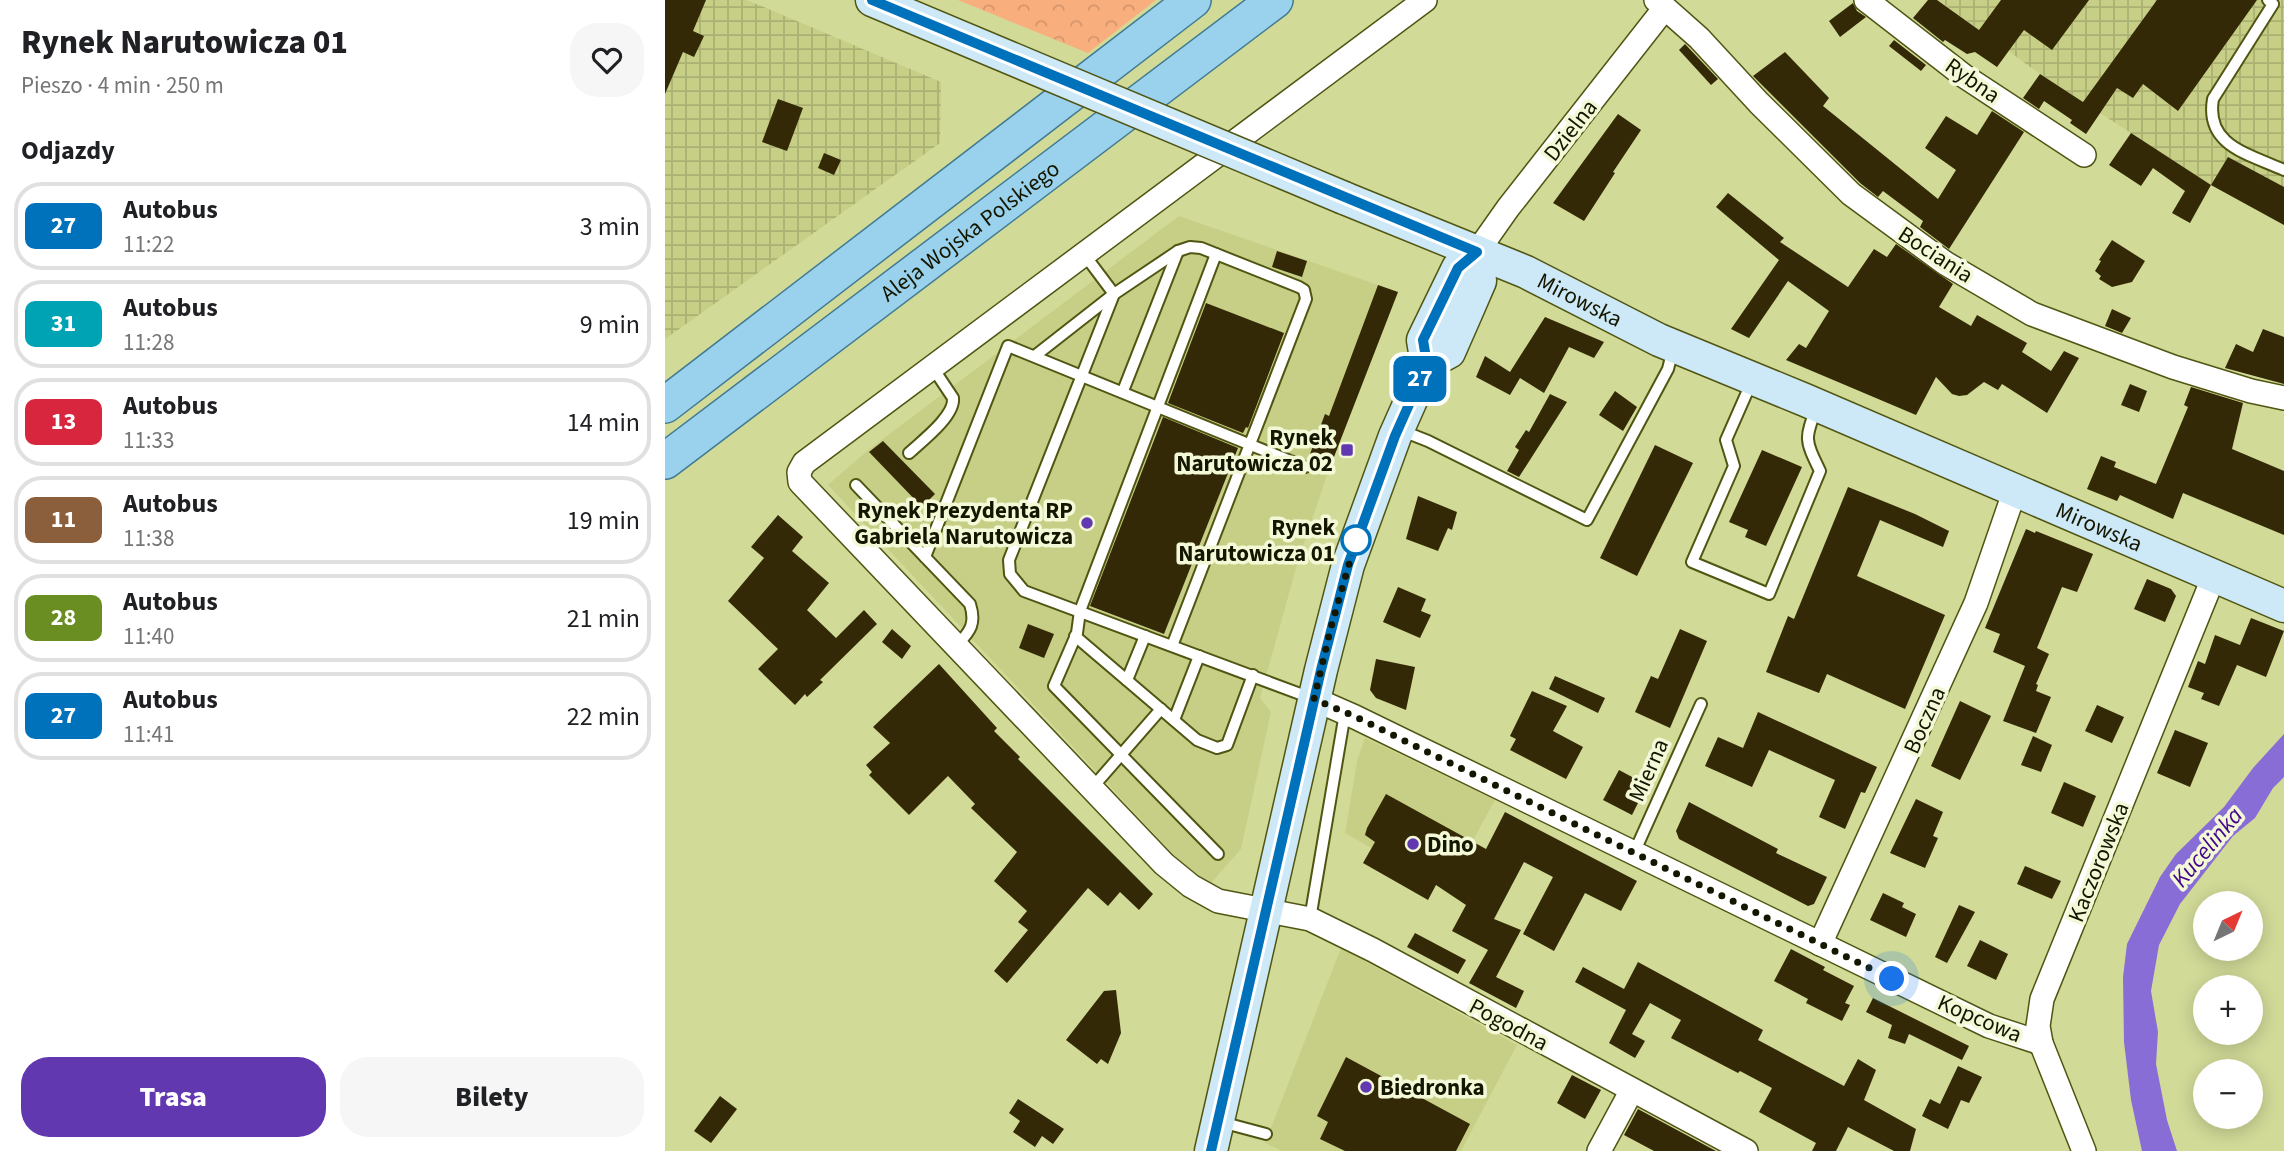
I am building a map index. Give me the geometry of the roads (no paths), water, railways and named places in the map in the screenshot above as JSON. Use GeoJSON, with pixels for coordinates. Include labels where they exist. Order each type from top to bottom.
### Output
{"type":"FeatureCollection","features":[{"type":"Feature","properties":{"kind":"main road","name":"Aleja Wojska Polskiego"},"geometry":{"type":"LineString","coordinates":[[665,405],[1193,0]]}},
{"type":"Feature","properties":{"kind":"main road","name":"Aleja Wojska Polskiego"},"geometry":{"type":"LineString","coordinates":[[665,461],[1275,0]]}},
{"type":"Feature","properties":{"kind":"street","name":"Mirowska"},"geometry":{"type":"LineString","coordinates":[[872,0],[1526,272],[1673,346],[1818,405],[2284,606]]}},
{"type":"Feature","properties":{"kind":"street"},"geometry":{"type":"LineString","coordinates":[[1268,910],[1218,901],[1191,886],[1164,864],[810,494],[800,482],[799,472],[804,463],[1425,0]]}},
{"type":"Feature","properties":{"kind":"street","name":"Rybna"},"geometry":{"type":"LineString","coordinates":[[1865,0],[1964,76],[2084,155]]}},
{"type":"Feature","properties":{"kind":"street","name":"Dzielna"},"geometry":{"type":"LineString","coordinates":[[1477,252],[1660,5]]}},
{"type":"Feature","properties":{"kind":"street","name":"Bociania"},"geometry":{"type":"LineString","coordinates":[[1660,5],[1699,38],[1759,103],[1851,194],[1945,263],[2043,318],[2173,367],[2251,391],[2284,398]]}},
{"type":"Feature","properties":{"kind":"street"},"geometry":{"type":"LineString","coordinates":[[1215,1136],[1314,699],[1348,565],[1398,430],[1427,364],[1449,352],[1480,281],[1477,252]]}},
{"type":"Feature","properties":{"kind":"street","name":"Boczna"},"geometry":{"type":"LineString","coordinates":[[1820,944],[1976,603],[2015,490]]}},
{"type":"Feature","properties":{"kind":"street","name":"Kaczorowska"},"geometry":{"type":"LineString","coordinates":[[2084,1151],[2041,1043],[2038,1026],[2042,999],[2214,576]]}},
{"type":"Feature","properties":{"kind":"street","name":"Kopcowa"},"geometry":{"type":"LineString","coordinates":[[1314,699],[1989,1026],[2041,1043]]}},
{"type":"Feature","properties":{"kind":"street","name":"Pogodna"},"geometry":{"type":"LineString","coordinates":[[1268,910],[1310,919],[1371,954],[1746,1151]]}},
{"type":"Feature","properties":{"kind":"street"},"geometry":{"type":"LineString","coordinates":[[1599,1151],[1632,1090]]}},
{"type":"Feature","properties":{"kind":"lane"},"geometry":{"type":"LineString","coordinates":[[2275,4],[2213,99],[2210,115],[2217,133],[2230,146],[2284,170]]}},
{"type":"Feature","properties":{"kind":"lane"},"geometry":{"type":"LineString","coordinates":[[1036,355],[1114,294],[1178,251],[1189,247],[1216,254],[1299,287],[1306,295],[1172,646]]}},
{"type":"Feature","properties":{"kind":"lane"},"geometry":{"type":"LineString","coordinates":[[1123,391],[1178,251]]}},
{"type":"Feature","properties":{"kind":"lane"},"geometry":{"type":"LineString","coordinates":[[1084,254],[1114,294]]}},
{"type":"Feature","properties":{"kind":"lane"},"geometry":{"type":"LineString","coordinates":[[1216,254],[1080,611],[1075,636],[1054,686],[1218,854]]}},
{"type":"Feature","properties":{"kind":"lane"},"geometry":{"type":"LineString","coordinates":[[1114,294],[1009,560],[1010,574],[1024,591],[1314,699]]}},
{"type":"Feature","properties":{"kind":"lane"},"geometry":{"type":"LineString","coordinates":[[992,323],[1008,346],[1036,355],[1305,467]]}},
{"type":"Feature","properties":{"kind":"lane"},"geometry":{"type":"LineString","coordinates":[[925,557],[1008,346]]}},
{"type":"Feature","properties":{"kind":"lane"},"geometry":{"type":"LineString","coordinates":[[1398,430],[1428,441],[1587,520],[1668,369],[1673,346]]}},
{"type":"Feature","properties":{"kind":"lane"},"geometry":{"type":"LineString","coordinates":[[909,453],[949,415],[954,404],[953,398],[933,368]]}},
{"type":"Feature","properties":{"kind":"lane"},"geometry":{"type":"LineString","coordinates":[[1753,379],[1725,440],[1734,466],[1692,562],[1769,594],[1820,471],[1807,443],[1808,429],[1818,405]]}},
{"type":"Feature","properties":{"kind":"lane"},"geometry":{"type":"LineString","coordinates":[[856,485],[970,604],[974,616],[973,625],[970,633],[957,645]]}},
{"type":"Feature","properties":{"kind":"lane"},"geometry":{"type":"LineString","coordinates":[[1075,636],[1197,740],[1222,748],[1227,745],[1253,675]]}},
{"type":"Feature","properties":{"kind":"lane"},"geometry":{"type":"LineString","coordinates":[[1127,680],[1145,636]]}},
{"type":"Feature","properties":{"kind":"lane"},"geometry":{"type":"LineString","coordinates":[[1174,720],[1199,656]]}},
{"type":"Feature","properties":{"kind":"lane","name":"Mierna"},"geometry":{"type":"LineString","coordinates":[[1634,853],[1700,704]]}},
{"type":"Feature","properties":{"kind":"lane"},"geometry":{"type":"LineString","coordinates":[[1092,788],[1161,709]]}},
{"type":"Feature","properties":{"kind":"lane"},"geometry":{"type":"LineString","coordinates":[[1310,919],[1345,713]]}},
{"type":"Feature","properties":{"kind":"lane"},"geometry":{"type":"LineString","coordinates":[[1215,1136],[1266,1134]]}},
{"type":"Feature","properties":{"kind":"water","name":"Kucelinka"},"geometry":{"type":"Polygon","coordinates":[[[2284,734],[2284,777],[2273,788],[2255,818],[2233,836],[2180,904],[2159,945],[2151,991],[2158,1032],[2156,1064],[2167,1120],[2177,1151],[2142,1151],[2131,1100],[2124,1042],[2123,977],[2127,944],[2160,877],[2176,854],[2224,807],[2253,768],[2284,734]]]}},
{"type":"Feature","properties":{"kind":"place","name":"Rynek Narutowicza 02"},"geometry":{"type":"Point","coordinates":[1347,450]}},
{"type":"Feature","properties":{"kind":"place","name":"Rynek Prezydenta RP Gabriela Narutowicza"},"geometry":{"type":"Point","coordinates":[1087,523]}},
{"type":"Feature","properties":{"kind":"place","name":"Rynek Narutowicza 01"},"geometry":{"type":"Point","coordinates":[1356,540]}},
{"type":"Feature","properties":{"kind":"place","name":"Dino"},"geometry":{"type":"Point","coordinates":[1413,844]}},
{"type":"Feature","properties":{"kind":"place","name":"Biedronka"},"geometry":{"type":"Point","coordinates":[1366,1087]}}]}
